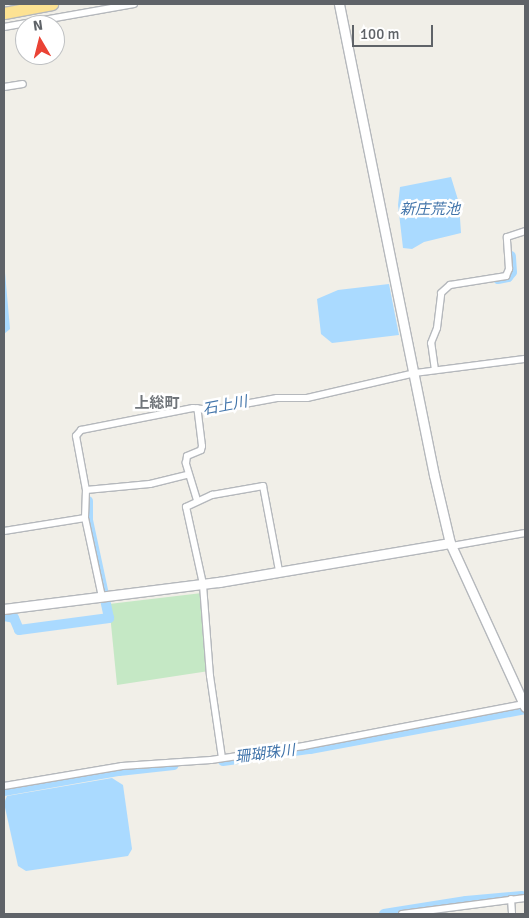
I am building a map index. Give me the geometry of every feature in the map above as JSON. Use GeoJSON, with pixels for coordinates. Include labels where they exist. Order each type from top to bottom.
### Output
{"type":"FeatureCollection","features":[{"type":"Feature","properties":{"kind":"highway"},"geometry":{"type":"LineString","coordinates":[[4,5],[11,4]]}},
{"type":"Feature","properties":{"kind":"highway"},"geometry":{"type":"LineString","coordinates":[[4,12],[52,4]]}},
{"type":"Feature","properties":{"kind":"street"},"geometry":{"type":"LineString","coordinates":[[4,27],[134,4]]}},
{"type":"Feature","properties":{"kind":"street"},"geometry":{"type":"LineString","coordinates":[[4,786],[122,766],[222,758],[429,725],[525,705],[451,544],[434,475],[415,373],[339,4]]}},
{"type":"Feature","properties":{"kind":"street"},"geometry":{"type":"LineString","coordinates":[[4,87],[23,84]]}},
{"type":"Feature","properties":{"kind":"street"},"geometry":{"type":"LineString","coordinates":[[434,370],[431,343],[438,328],[442,291],[450,285],[506,276],[509,269],[507,237],[525,231]]}},
{"type":"Feature","properties":{"kind":"street"},"geometry":{"type":"LineString","coordinates":[[102,597],[84,518],[88,490],[76,436],[81,430],[277,398],[312,397],[415,373],[525,359]]}},
{"type":"Feature","properties":{"kind":"street"},"geometry":{"type":"LineString","coordinates":[[187,475],[187,456],[201,450],[202,446],[201,409]]}},
{"type":"Feature","properties":{"kind":"street"},"geometry":{"type":"LineString","coordinates":[[88,490],[150,484],[187,475]]}},
{"type":"Feature","properties":{"kind":"street"},"geometry":{"type":"LineString","coordinates":[[187,475],[192,479],[197,500]]}},
{"type":"Feature","properties":{"kind":"street"},"geometry":{"type":"LineString","coordinates":[[222,758],[210,676],[203,584],[186,507],[197,500],[226,491],[263,486],[279,571]]}},
{"type":"Feature","properties":{"kind":"street"},"geometry":{"type":"LineString","coordinates":[[4,531],[84,518]]}},
{"type":"Feature","properties":{"kind":"street"},"geometry":{"type":"LineString","coordinates":[[4,609],[203,584],[525,533]]}},
{"type":"Feature","properties":{"kind":"street"},"geometry":{"type":"LineString","coordinates":[[402,914],[525,898]]}},
{"type":"Feature","properties":{"kind":"street"},"geometry":{"type":"LineString","coordinates":[[511,899],[512,914]]}},
{"type":"Feature","properties":{"kind":"green space"},"geometry":{"type":"Polygon","coordinates":[[[202,593],[209,671],[117,685],[109,604],[202,593]]]}},
{"type":"Feature","properties":{"kind":"water","name":"新庄荒池"},"geometry":{"type":"Polygon","coordinates":[[[451,177],[459,203],[461,233],[424,242],[412,249],[403,248],[398,205],[400,187],[451,177]]]}},
{"type":"Feature","properties":{"kind":"water"},"geometry":{"type":"Polygon","coordinates":[[[4,261],[10,329],[4,334],[4,261]]]}},
{"type":"Feature","properties":{"kind":"water"},"geometry":{"type":"Polygon","coordinates":[[[389,284],[399,335],[332,343],[321,334],[317,299],[338,290],[389,284]]]}},
{"type":"Feature","properties":{"kind":"water"},"geometry":{"type":"Polygon","coordinates":[[[112,778],[123,785],[132,849],[128,856],[26,871],[18,866],[4,803],[7,796],[112,778]]]}},
{"type":"Feature","properties":{"kind":"waterway","name":"石上川"},"geometry":{"type":"LineString","coordinates":[[498,279],[508,277],[512,272],[511,256]]}},
{"type":"Feature","properties":{"kind":"waterway","name":"石上川"},"geometry":{"type":"LineString","coordinates":[[4,616],[14,618],[19,630],[109,618],[88,520],[88,501]]}},
{"type":"Feature","properties":{"kind":"waterway","name":"珊瑚珠川"},"geometry":{"type":"LineString","coordinates":[[223,761],[310,749],[525,709]]}},
{"type":"Feature","properties":{"kind":"waterway","name":"珊瑚珠川"},"geometry":{"type":"LineString","coordinates":[[4,791],[119,771],[174,765]]}},
{"type":"Feature","properties":{"kind":"waterway"},"geometry":{"type":"LineString","coordinates":[[384,914],[466,901],[522,896]]}},
{"type":"Feature","properties":{"kind":"district","name":"上総町"},"geometry":{"type":"Point","coordinates":[157,404]}}]}
